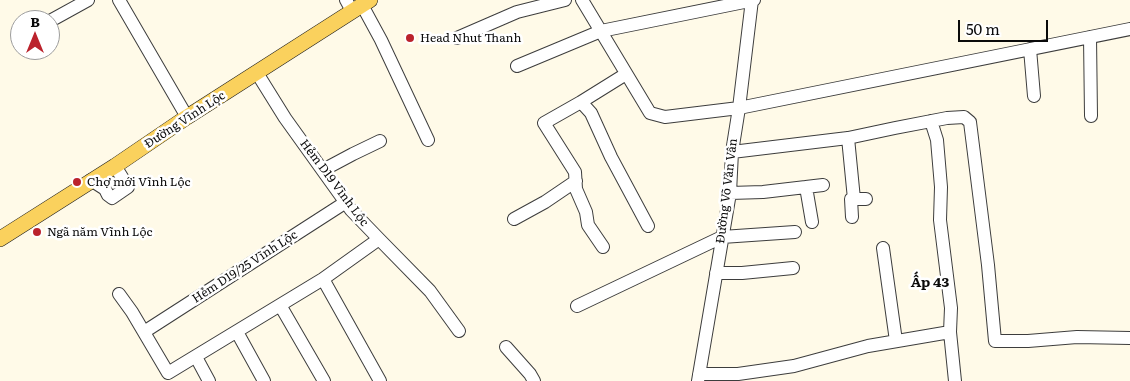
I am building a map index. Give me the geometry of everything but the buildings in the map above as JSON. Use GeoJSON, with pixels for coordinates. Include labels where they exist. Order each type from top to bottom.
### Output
{"type":"FeatureCollection","features":[{"type":"Feature","properties":{"kind":"main road","name":"Đường Vĩnh Lộc"},"geometry":{"type":"LineString","coordinates":[[0,239],[257,73],[358,4]]}},
{"type":"Feature","properties":{"kind":"street"},"geometry":{"type":"LineString","coordinates":[[60,15],[88,0]]}},
{"type":"Feature","properties":{"kind":"street"},"geometry":{"type":"LineString","coordinates":[[119,0],[187,117]]}},
{"type":"Feature","properties":{"kind":"street"},"geometry":{"type":"LineString","coordinates":[[456,38],[517,12],[565,0]]}},
{"type":"Feature","properties":{"kind":"street"},"geometry":{"type":"LineString","coordinates":[[582,0],[650,113],[665,117],[739,108],[1130,29]]}},
{"type":"Feature","properties":{"kind":"street"},"geometry":{"type":"LineString","coordinates":[[517,66],[600,31],[752,0]]}},
{"type":"Feature","properties":{"kind":"street","name":"Đường Võ Văn Vân"},"geometry":{"type":"LineString","coordinates":[[698,378],[730,193],[732,152],[752,0]]}},
{"type":"Feature","properties":{"kind":"street"},"geometry":{"type":"LineString","coordinates":[[358,4],[381,40],[428,140]]}},
{"type":"Feature","properties":{"kind":"street"},"geometry":{"type":"LineString","coordinates":[[1090,37],[1092,116]]}},
{"type":"Feature","properties":{"kind":"street"},"geometry":{"type":"LineString","coordinates":[[1030,49],[1034,96]]}},
{"type":"Feature","properties":{"kind":"street","name":"Hẻm D19 Vĩnh Lộc"},"geometry":{"type":"LineString","coordinates":[[257,73],[285,118],[346,202],[378,239],[430,291],[459,331]]}},
{"type":"Feature","properties":{"kind":"street"},"geometry":{"type":"LineString","coordinates":[[603,247],[588,225],[586,212],[576,189],[576,172],[544,123],[626,74]]}},
{"type":"Feature","properties":{"kind":"street"},"geometry":{"type":"LineString","coordinates":[[581,102],[591,113],[611,157],[648,226]]}},
{"type":"Feature","properties":{"kind":"street"},"geometry":{"type":"LineString","coordinates":[[732,152],[848,138],[947,118],[964,117],[970,122],[988,265],[995,341],[1028,341],[1077,337],[1130,338]]}},
{"type":"Feature","properties":{"kind":"street"},"geometry":{"type":"LineString","coordinates":[[931,121],[937,140],[941,187],[940,220],[951,308],[950,332],[955,381]]}},
{"type":"Feature","properties":{"kind":"street"},"geometry":{"type":"LineString","coordinates":[[848,138],[860,199],[851,199],[852,217]]}},
{"type":"Feature","properties":{"kind":"street"},"geometry":{"type":"LineString","coordinates":[[323,170],[380,140]]}},
{"type":"Feature","properties":{"kind":"street"},"geometry":{"type":"LineString","coordinates":[[91,180],[105,189],[112,198],[128,186],[115,166]]}},
{"type":"Feature","properties":{"kind":"street"},"geometry":{"type":"LineString","coordinates":[[514,219],[545,202],[576,181]]}},
{"type":"Feature","properties":{"kind":"street"},"geometry":{"type":"LineString","coordinates":[[730,193],[763,192],[823,185]]}},
{"type":"Feature","properties":{"kind":"street"},"geometry":{"type":"LineString","coordinates":[[806,187],[812,222]]}},
{"type":"Feature","properties":{"kind":"street","name":"Hẻm D19/25 Vĩnh Lộc"},"geometry":{"type":"LineString","coordinates":[[144,332],[346,202]]}},
{"type":"Feature","properties":{"kind":"street"},"geometry":{"type":"LineString","coordinates":[[577,306],[722,237],[795,232]]}},
{"type":"Feature","properties":{"kind":"street"},"geometry":{"type":"LineString","coordinates":[[120,294],[144,332],[163,376],[323,279],[378,239]]}},
{"type":"Feature","properties":{"kind":"street"},"geometry":{"type":"LineString","coordinates":[[883,248],[896,341]]}},
{"type":"Feature","properties":{"kind":"street"},"geometry":{"type":"LineString","coordinates":[[716,273],[742,273],[793,268]]}},
{"type":"Feature","properties":{"kind":"street"},"geometry":{"type":"LineString","coordinates":[[323,279],[380,381]]}},
{"type":"Feature","properties":{"kind":"street"},"geometry":{"type":"LineString","coordinates":[[280,305],[324,381]]}},
{"type":"Feature","properties":{"kind":"street"},"geometry":{"type":"LineString","coordinates":[[237,332],[264,381]]}},
{"type":"Feature","properties":{"kind":"street"},"geometry":{"type":"LineString","coordinates":[[698,378],[794,366],[868,346],[950,332]]}},
{"type":"Feature","properties":{"kind":"street"},"geometry":{"type":"LineString","coordinates":[[506,347],[534,381]]}},
{"type":"Feature","properties":{"kind":"street"},"geometry":{"type":"LineString","coordinates":[[196,357],[209,381]]}},
{"type":"Feature","properties":{"kind":"place","name":"Head Nhut Thanh"},"geometry":{"type":"Point","coordinates":[410,38]}},
{"type":"Feature","properties":{"kind":"place","name":"Chợ mới Vĩnh Lộc"},"geometry":{"type":"Point","coordinates":[77,182]}},
{"type":"Feature","properties":{"kind":"place","name":"Ngã năm Vĩnh Lộc"},"geometry":{"type":"Point","coordinates":[37,232]}},
{"type":"Feature","properties":{"kind":"district","name":"Ấp 43"},"geometry":{"type":"Point","coordinates":[930,283]}}]}
